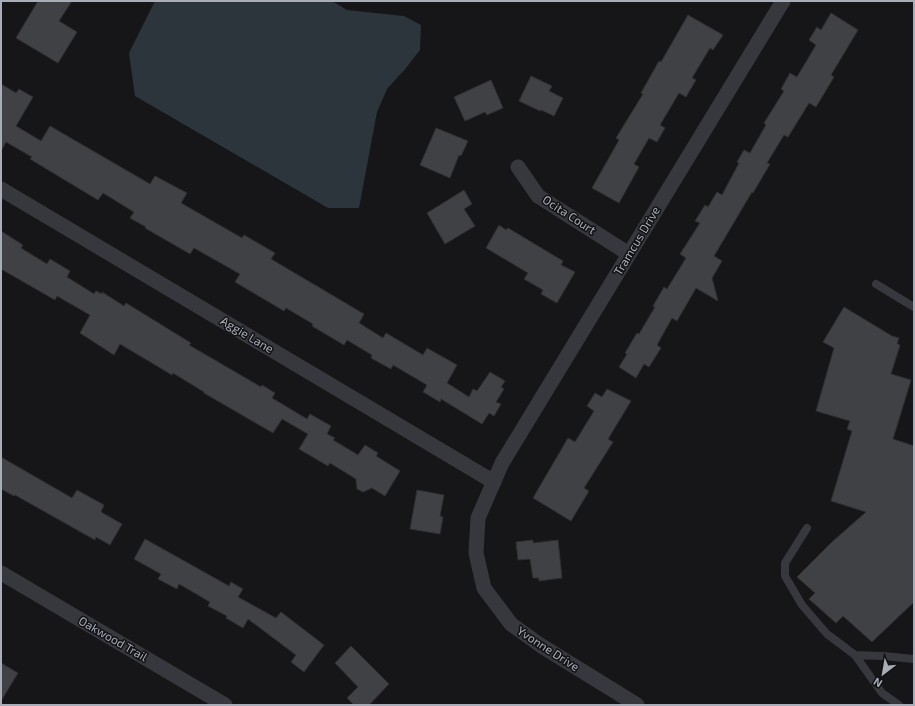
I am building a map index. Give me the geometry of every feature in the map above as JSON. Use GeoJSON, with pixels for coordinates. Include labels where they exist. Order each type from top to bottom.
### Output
{"type":"FeatureCollection","features":[{"type":"Feature","properties":{"kind":"street","name":"Tramcus Drive"},"geometry":{"type":"LineString","coordinates":[[494,482],[502,463],[783,1]]}},
{"type":"Feature","properties":{"kind":"street","name":"Ocita Court"},"geometry":{"type":"LineString","coordinates":[[518,167],[538,196],[629,254]]}},
{"type":"Feature","properties":{"kind":"street","name":"Aggie Lane"},"geometry":{"type":"LineString","coordinates":[[1,189],[494,482]]}},
{"type":"Feature","properties":{"kind":"street","name":"Yvonne Drive"},"geometry":{"type":"LineString","coordinates":[[494,482],[478,518],[476,553],[484,588],[511,624],[540,645],[637,705]]}},
{"type":"Feature","properties":{"kind":"street","name":"Oakwood Trail"},"geometry":{"type":"LineString","coordinates":[[1,573],[225,705]]}},
{"type":"Feature","properties":{"kind":"lane"},"geometry":{"type":"LineString","coordinates":[[876,284],[914,307]]}},
{"type":"Feature","properties":{"kind":"lane"},"geometry":{"type":"LineString","coordinates":[[807,528],[785,563],[785,576],[802,605],[827,634],[855,656],[882,693],[899,705]]}},
{"type":"Feature","properties":{"kind":"lane"},"geometry":{"type":"LineString","coordinates":[[855,656],[883,656],[914,659]]}},
{"type":"Feature","properties":{"kind":"shaded area"},"geometry":{"type":"Polygon","coordinates":[[[155,1],[332,1],[347,10],[404,16],[421,25],[420,50],[387,89],[377,112],[359,208],[328,208],[135,96],[129,53],[155,1]]]}},
{"type":"Feature","properties":{"kind":"building"},"geometry":{"type":"Polygon","coordinates":[[[38,1],[72,1],[59,21],[77,32],[58,63],[16,38],[38,1]]]}},
{"type":"Feature","properties":{"kind":"building"},"geometry":{"type":"Polygon","coordinates":[[[831,13],[858,30],[831,75],[834,77],[816,107],[809,103],[788,137],[784,135],[767,163],[770,164],[714,256],[722,261],[712,278],[718,301],[696,288],[677,321],[672,318],[657,345],[661,348],[649,367],[644,364],[636,378],[619,367],[627,354],[625,353],[637,333],[639,334],[655,307],[653,306],[664,287],[667,289],[686,258],[680,254],[700,223],[695,221],[705,205],[708,207],[717,192],[722,195],[739,163],[737,162],[744,150],[750,153],[766,125],[764,123],[784,91],[781,89],[790,73],[797,77],[816,45],[809,40],[817,27],[821,30],[831,13]]]}},
{"type":"Feature","properties":{"kind":"building"},"geometry":{"type":"Polygon","coordinates":[[[688,15],[723,35],[713,50],[710,48],[692,78],[696,80],[686,97],[679,93],[660,125],[665,128],[657,142],[649,138],[634,164],[639,167],[619,203],[592,188],[619,140],[616,138],[643,94],[641,93],[659,61],[661,62],[688,15]]]}},
{"type":"Feature","properties":{"kind":"building"},"geometry":{"type":"Polygon","coordinates":[[[531,76],[552,86],[549,91],[563,98],[554,116],[519,101],[531,76]]]}},
{"type":"Feature","properties":{"kind":"building"},"geometry":{"type":"Polygon","coordinates":[[[491,80],[503,108],[487,115],[485,112],[465,121],[454,97],[491,80]]]}},
{"type":"Feature","properties":{"kind":"building"},"geometry":{"type":"Polygon","coordinates":[[[1,84],[16,93],[19,89],[33,97],[16,126],[41,141],[50,126],[150,184],[155,176],[187,193],[181,203],[242,238],[244,235],[275,253],[271,259],[364,314],[359,323],[383,338],[386,333],[423,355],[427,348],[457,365],[447,383],[469,397],[473,389],[477,391],[490,372],[505,381],[501,387],[504,389],[496,402],[501,404],[494,416],[489,413],[482,424],[441,399],[440,402],[423,392],[427,385],[393,365],[391,369],[371,358],[372,355],[347,340],[344,345],[286,308],[284,311],[235,282],[240,274],[194,248],[190,254],[145,228],[146,227],[130,218],[134,212],[103,193],[98,200],[30,159],[32,157],[6,142],[1,151],[1,84]]]}},
{"type":"Feature","properties":{"kind":"building"},"geometry":{"type":"Polygon","coordinates":[[[436,128],[468,141],[461,156],[459,155],[450,178],[420,165],[436,128]]]}},
{"type":"Feature","properties":{"kind":"building"},"geometry":{"type":"Polygon","coordinates":[[[464,190],[472,204],[464,209],[475,226],[445,244],[427,213],[464,190]]]}},
{"type":"Feature","properties":{"kind":"building"},"geometry":{"type":"Polygon","coordinates":[[[499,225],[506,230],[508,228],[563,261],[561,265],[575,272],[557,303],[541,294],[543,290],[524,279],[528,273],[486,248],[499,225]]]}},
{"type":"Feature","properties":{"kind":"building"},"geometry":{"type":"Polygon","coordinates":[[[1,231],[23,245],[21,248],[47,264],[50,259],[70,271],[67,277],[94,294],[96,291],[102,294],[102,292],[124,306],[126,303],[191,343],[189,345],[261,387],[262,385],[275,393],[272,398],[307,419],[310,414],[331,426],[327,434],[335,438],[333,440],[358,455],[365,445],[378,453],[376,456],[400,471],[385,496],[372,488],[363,492],[357,489],[356,479],[330,463],[328,466],[299,449],[308,434],[282,419],[273,433],[204,393],[173,373],[172,375],[120,344],[114,355],[80,333],[90,315],[57,296],[55,300],[1,269],[1,231]]]}},
{"type":"Feature","properties":{"kind":"building"},"geometry":{"type":"Polygon","coordinates":[[[844,307],[892,336],[899,338],[897,344],[900,345],[891,374],[911,380],[893,439],[914,446],[914,602],[872,642],[843,616],[836,623],[809,599],[815,593],[797,577],[832,542],[866,512],[831,501],[852,431],[847,429],[850,421],[816,411],[834,348],[823,342],[844,307]]]}},
{"type":"Feature","properties":{"kind":"building"},"geometry":{"type":"Polygon","coordinates":[[[607,389],[631,401],[608,439],[613,442],[584,488],[589,491],[571,521],[533,498],[568,438],[575,442],[594,411],[587,406],[595,393],[602,397],[607,389]]]}},
{"type":"Feature","properties":{"kind":"building"},"geometry":{"type":"Polygon","coordinates":[[[1,457],[72,498],[77,490],[104,505],[101,512],[122,524],[110,545],[96,537],[95,540],[15,495],[14,496],[1,489],[1,457]]]}},
{"type":"Feature","properties":{"kind":"building"},"geometry":{"type":"Polygon","coordinates":[[[417,490],[444,495],[440,516],[443,517],[440,534],[410,529],[417,490]]]}},
{"type":"Feature","properties":{"kind":"building"},"geometry":{"type":"Polygon","coordinates":[[[145,539],[229,586],[231,582],[243,589],[238,597],[276,618],[281,612],[324,645],[304,672],[291,662],[296,655],[248,619],[243,628],[226,618],[227,616],[208,606],[210,602],[179,584],[177,589],[158,579],[161,574],[134,559],[145,539]]]}},
{"type":"Feature","properties":{"kind":"building"},"geometry":{"type":"Polygon","coordinates":[[[533,540],[533,543],[558,540],[562,578],[539,581],[539,578],[533,578],[530,559],[518,560],[516,542],[533,540]]]}},
{"type":"Feature","properties":{"kind":"building"},"geometry":{"type":"Polygon","coordinates":[[[351,646],[389,684],[369,705],[354,705],[347,698],[358,687],[335,663],[351,646]]]}},
{"type":"Feature","properties":{"kind":"building"},"geometry":{"type":"Polygon","coordinates":[[[1,663],[18,673],[1,701],[1,663]]]}}]}
